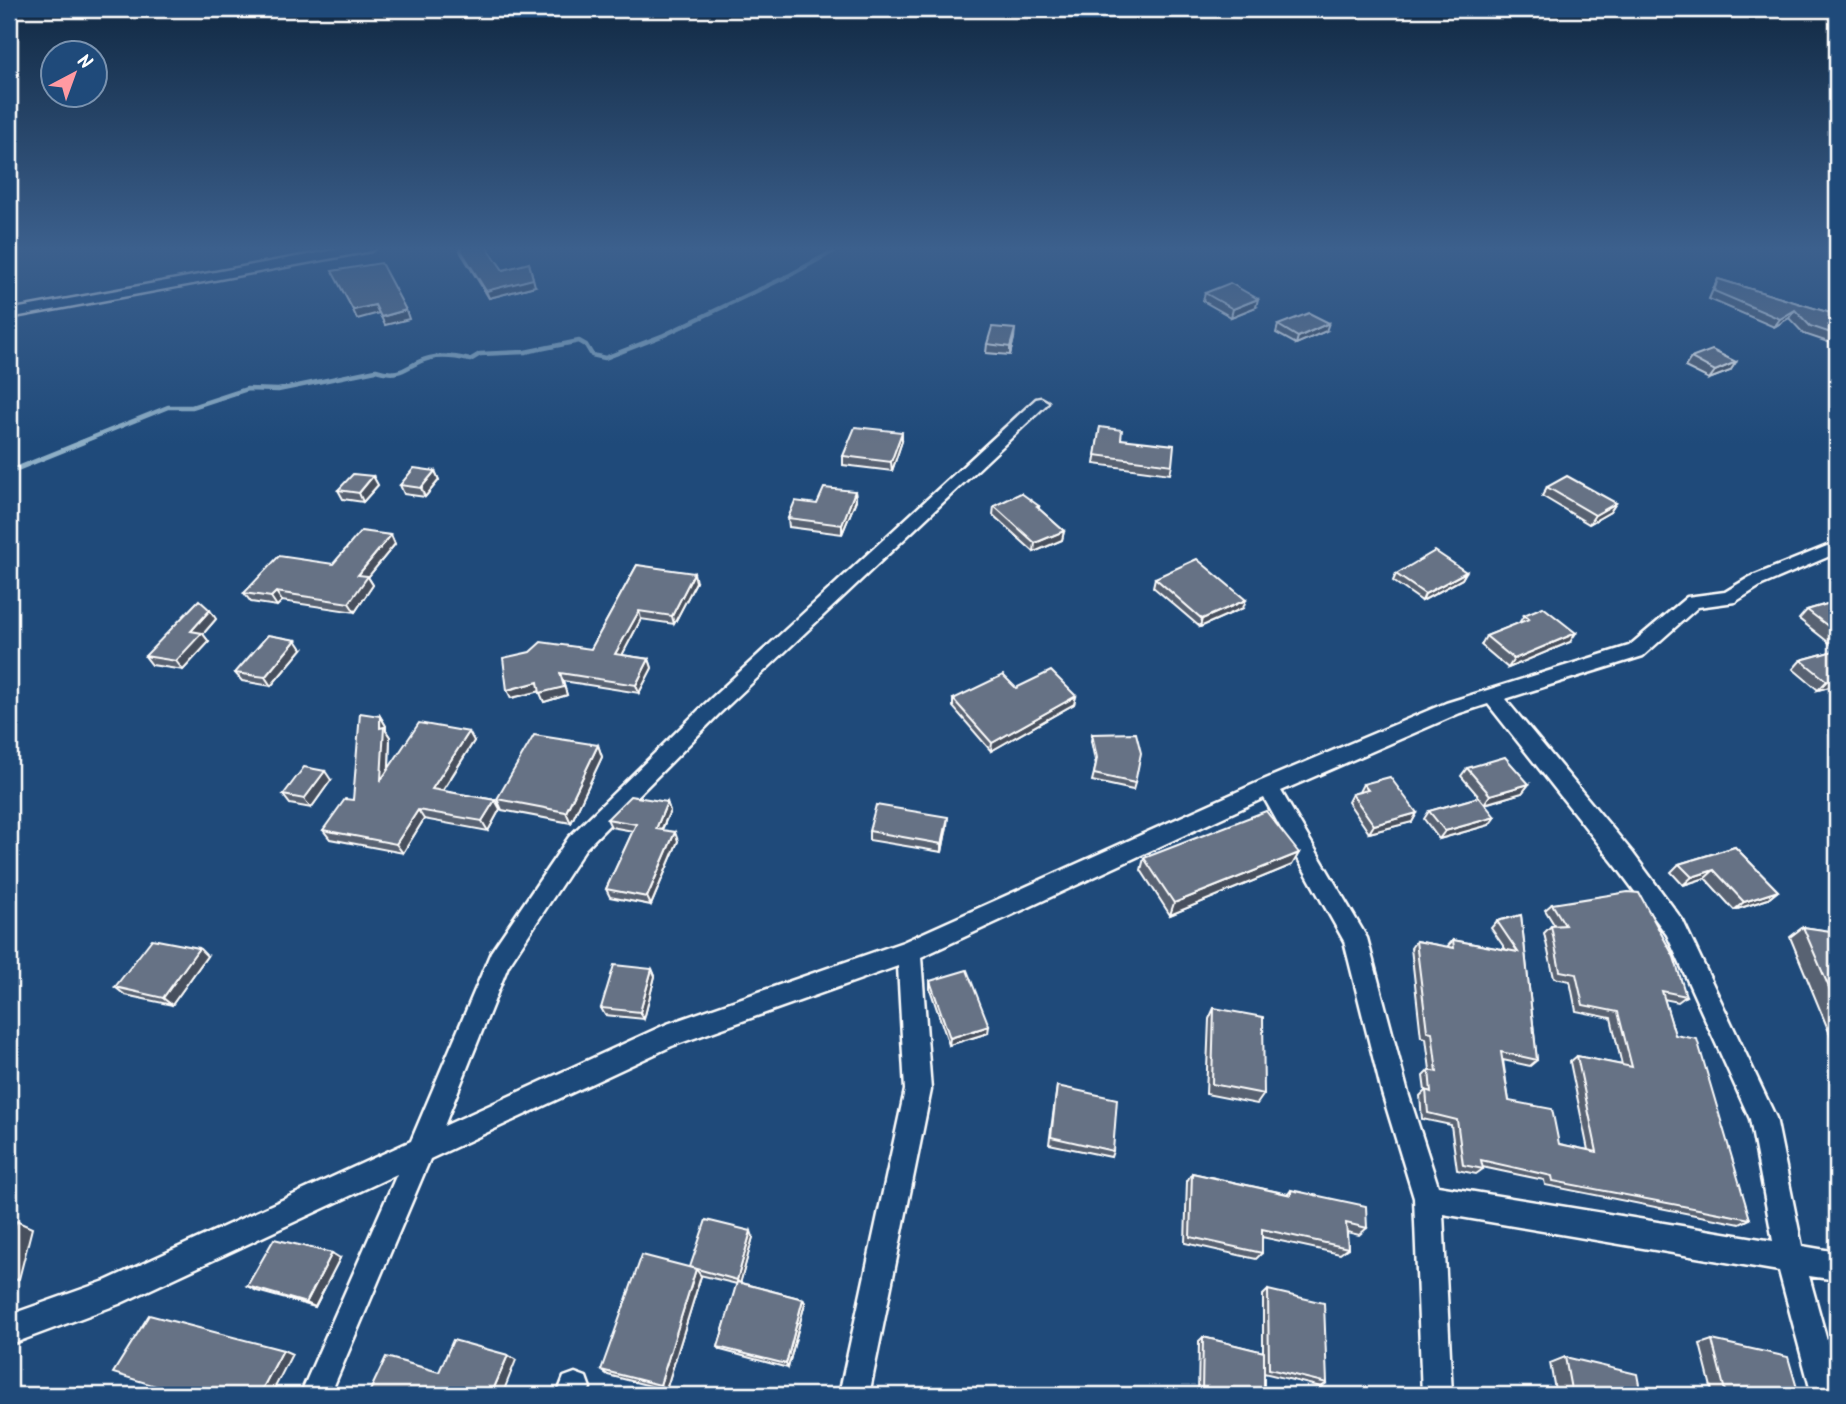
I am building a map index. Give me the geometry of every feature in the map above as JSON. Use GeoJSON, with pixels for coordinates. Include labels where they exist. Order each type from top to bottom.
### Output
{"type":"FeatureCollection","features":[{"type":"Feature","properties":{"kind":"street"},"geometry":{"type":"LineString","coordinates":[[316,1395],[499,960],[577,843],[712,709],[1041,402]]}},
{"type":"Feature","properties":{"kind":"street"},"geometry":{"type":"LineString","coordinates":[[9,1330],[109,1294],[667,1035],[909,951],[1268,787],[1453,708],[1636,651],[1693,601],[1729,598],[1756,581],[1837,547]]}},
{"type":"Feature","properties":{"kind":"street"},"geometry":{"type":"LineString","coordinates":[[1492,696],[1624,859],[1675,929],[1763,1118],[1790,1258],[1827,1395]]}},
{"type":"Feature","properties":{"kind":"street"},"geometry":{"type":"LineString","coordinates":[[1268,787],[1355,938],[1395,1094],[1428,1198],[1437,1395]]}},
{"type":"Feature","properties":{"kind":"street"},"geometry":{"type":"LineString","coordinates":[[854,1395],[918,1090],[909,951]]}},
{"type":"Feature","properties":{"kind":"street"},"geometry":{"type":"LineString","coordinates":[[1428,1198],[1837,1266]]}},
{"type":"Feature","properties":{"kind":"building"},"geometry":{"type":"Polygon","coordinates":[[[379,313],[397,313],[381,317],[379,313]]]}},
{"type":"Feature","properties":{"kind":"building"},"geometry":{"type":"Polygon","coordinates":[[[1309,313],[1329,323],[1298,337],[1278,325],[1309,313]]]}},
{"type":"Feature","properties":{"kind":"building"},"geometry":{"type":"Polygon","coordinates":[[[1765,313],[1791,313],[1780,319],[1765,313]]]}},
{"type":"Feature","properties":{"kind":"building"},"geometry":{"type":"Polygon","coordinates":[[[1797,313],[1837,315],[1837,335],[1810,326],[1797,313]]]}},
{"type":"Feature","properties":{"kind":"building"},"geometry":{"type":"Polygon","coordinates":[[[992,327],[1015,329],[1010,347],[987,344],[992,327]]]}},
{"type":"Feature","properties":{"kind":"building"},"geometry":{"type":"Polygon","coordinates":[[[1712,350],[1736,362],[1715,371],[1691,358],[1712,350]]]}},
{"type":"Feature","properties":{"kind":"building"},"geometry":{"type":"Polygon","coordinates":[[[855,427],[902,432],[891,462],[843,456],[855,427]]]}},
{"type":"Feature","properties":{"kind":"building"},"geometry":{"type":"Polygon","coordinates":[[[1100,427],[1122,430],[1121,439],[1174,445],[1172,465],[1095,455],[1100,427]]]}},
{"type":"Feature","properties":{"kind":"building"},"geometry":{"type":"Polygon","coordinates":[[[414,468],[435,471],[421,488],[400,485],[414,468]]]}},
{"type":"Feature","properties":{"kind":"building"},"geometry":{"type":"Polygon","coordinates":[[[353,474],[373,476],[359,493],[338,490],[353,474]]]}},
{"type":"Feature","properties":{"kind":"building"},"geometry":{"type":"Polygon","coordinates":[[[1567,476],[1616,503],[1595,515],[1547,487],[1567,476]]]}},
{"type":"Feature","properties":{"kind":"building"},"geometry":{"type":"Polygon","coordinates":[[[824,488],[855,491],[842,525],[788,518],[795,501],[817,504],[824,488]]]}},
{"type":"Feature","properties":{"kind":"building"},"geometry":{"type":"Polygon","coordinates":[[[1021,493],[1039,506],[1037,507],[1064,531],[1035,543],[994,506],[1021,493]]]}},
{"type":"Feature","properties":{"kind":"building"},"geometry":{"type":"Polygon","coordinates":[[[361,531],[391,535],[358,575],[368,576],[349,603],[276,592],[271,597],[244,593],[279,556],[333,564],[361,531]]]}},
{"type":"Feature","properties":{"kind":"building"},"geometry":{"type":"Polygon","coordinates":[[[1435,551],[1466,572],[1425,594],[1396,574],[1435,551]]]}},
{"type":"Feature","properties":{"kind":"building"},"geometry":{"type":"Polygon","coordinates":[[[1197,559],[1246,600],[1202,619],[1155,578],[1197,559]]]}},
{"type":"Feature","properties":{"kind":"building"},"geometry":{"type":"Polygon","coordinates":[[[637,565],[694,573],[672,616],[639,611],[615,654],[649,659],[636,685],[560,673],[564,687],[540,693],[538,682],[507,690],[503,658],[530,652],[541,642],[591,649],[637,565]]]}},
{"type":"Feature","properties":{"kind":"building"},"geometry":{"type":"Polygon","coordinates":[[[199,600],[210,610],[191,631],[202,633],[176,661],[145,656],[199,600]]]}},
{"type":"Feature","properties":{"kind":"building"},"geometry":{"type":"Polygon","coordinates":[[[1837,601],[1837,633],[1807,610],[1837,601]]]}},
{"type":"Feature","properties":{"kind":"building"},"geometry":{"type":"Polygon","coordinates":[[[1543,607],[1576,633],[1514,659],[1486,636],[1529,619],[1524,615],[1543,607]]]}},
{"type":"Feature","properties":{"kind":"building"},"geometry":{"type":"Polygon","coordinates":[[[268,635],[296,640],[265,677],[235,673],[268,635]]]}},
{"type":"Feature","properties":{"kind":"building"},"geometry":{"type":"Polygon","coordinates":[[[1837,650],[1837,678],[1827,681],[1801,660],[1837,650]]]}},
{"type":"Feature","properties":{"kind":"building"},"geometry":{"type":"Polygon","coordinates":[[[1051,671],[1076,696],[992,743],[953,699],[1003,675],[1016,688],[1051,671]]]}},
{"type":"Feature","properties":{"kind":"building"},"geometry":{"type":"Polygon","coordinates":[[[360,713],[380,716],[380,728],[384,727],[381,780],[419,723],[469,732],[432,789],[495,800],[482,821],[418,810],[396,844],[323,830],[345,799],[353,800],[360,713]]]}},
{"type":"Feature","properties":{"kind":"building"},"geometry":{"type":"Polygon","coordinates":[[[1136,733],[1141,753],[1135,783],[1094,774],[1097,758],[1092,734],[1136,733]]]}},
{"type":"Feature","properties":{"kind":"building"},"geometry":{"type":"Polygon","coordinates":[[[534,735],[598,745],[566,812],[497,799],[534,735]]]}},
{"type":"Feature","properties":{"kind":"building"},"geometry":{"type":"Polygon","coordinates":[[[1505,757],[1529,784],[1490,795],[1467,768],[1505,757]]]}},
{"type":"Feature","properties":{"kind":"building"},"geometry":{"type":"Polygon","coordinates":[[[304,767],[325,771],[304,799],[283,795],[304,767]]]}},
{"type":"Feature","properties":{"kind":"building"},"geometry":{"type":"Polygon","coordinates":[[[1390,777],[1417,813],[1374,825],[1352,794],[1368,790],[1363,784],[1390,777]]]}},
{"type":"Feature","properties":{"kind":"building"},"geometry":{"type":"Polygon","coordinates":[[[630,796],[667,802],[656,829],[675,832],[647,897],[606,889],[636,824],[607,819],[630,796]]]}},
{"type":"Feature","properties":{"kind":"building"},"geometry":{"type":"Polygon","coordinates":[[[1479,797],[1495,817],[1445,831],[1429,811],[1479,797]]]}},
{"type":"Feature","properties":{"kind":"building"},"geometry":{"type":"Polygon","coordinates":[[[876,805],[948,817],[942,844],[869,831],[876,805]]]}},
{"type":"Feature","properties":{"kind":"building"},"geometry":{"type":"Polygon","coordinates":[[[1266,811],[1299,853],[1174,903],[1144,858],[1266,811]]]}},
{"type":"Feature","properties":{"kind":"building"},"geometry":{"type":"Polygon","coordinates":[[[1735,847],[1778,891],[1744,902],[1714,870],[1692,877],[1679,864],[1735,847]]]}},
{"type":"Feature","properties":{"kind":"building"},"geometry":{"type":"Polygon","coordinates":[[[1628,892],[1639,893],[1674,957],[1686,996],[1662,991],[1675,1035],[1697,1039],[1750,1219],[1553,1181],[1552,1176],[1481,1160],[1483,1169],[1463,1165],[1457,1120],[1428,1113],[1426,1090],[1431,1092],[1429,1070],[1437,1072],[1432,1032],[1427,1031],[1416,941],[1454,948],[1453,940],[1518,952],[1497,921],[1521,915],[1537,1060],[1501,1052],[1509,1101],[1552,1109],[1559,1144],[1597,1152],[1577,1056],[1632,1067],[1618,1012],[1583,1005],[1576,974],[1560,971],[1551,926],[1565,925],[1552,904],[1628,892]]]}},
{"type":"Feature","properties":{"kind":"building"},"geometry":{"type":"Polygon","coordinates":[[[1803,927],[1837,932],[1837,1006],[1803,927]]]}},
{"type":"Feature","properties":{"kind":"building"},"geometry":{"type":"Polygon","coordinates":[[[152,939],[199,948],[163,998],[115,987],[152,939]]]}},
{"type":"Feature","properties":{"kind":"building"},"geometry":{"type":"Polygon","coordinates":[[[614,965],[652,969],[640,1012],[601,1008],[614,965]]]}},
{"type":"Feature","properties":{"kind":"building"},"geometry":{"type":"Polygon","coordinates":[[[967,970],[989,1026],[950,1038],[930,981],[967,970]]]}},
{"type":"Feature","properties":{"kind":"building"},"geometry":{"type":"Polygon","coordinates":[[[1214,1008],[1263,1017],[1264,1094],[1212,1084],[1214,1008]]]}},
{"type":"Feature","properties":{"kind":"building"},"geometry":{"type":"Polygon","coordinates":[[[1057,1086],[1117,1099],[1113,1151],[1051,1137],[1057,1086]]]}},
{"type":"Feature","properties":{"kind":"building"},"geometry":{"type":"Polygon","coordinates":[[[1192,1173],[1291,1195],[1291,1190],[1366,1206],[1367,1228],[1346,1223],[1348,1248],[1262,1229],[1262,1253],[1190,1237],[1192,1173]]]}},
{"type":"Feature","properties":{"kind":"building"},"geometry":{"type":"Polygon","coordinates":[[[706,1220],[751,1231],[737,1280],[690,1267],[706,1220]]]}},
{"type":"Feature","properties":{"kind":"building"},"geometry":{"type":"Polygon","coordinates":[[[16,1221],[9,1248],[9,1223],[16,1221]]]}},
{"type":"Feature","properties":{"kind":"building"},"geometry":{"type":"Polygon","coordinates":[[[274,1239],[332,1253],[306,1303],[247,1286],[274,1239]]]}},
{"type":"Feature","properties":{"kind":"building"},"geometry":{"type":"Polygon","coordinates":[[[642,1255],[696,1269],[660,1385],[601,1370],[642,1255]]]}},
{"type":"Feature","properties":{"kind":"building"},"geometry":{"type":"Polygon","coordinates":[[[737,1282],[803,1299],[786,1364],[718,1347],[737,1282]]]}},
{"type":"Feature","properties":{"kind":"building"},"geometry":{"type":"Polygon","coordinates":[[[1268,1290],[1324,1303],[1327,1383],[1269,1369],[1268,1290]]]}},
{"type":"Feature","properties":{"kind":"building"},"geometry":{"type":"Polygon","coordinates":[[[149,1315],[283,1350],[259,1395],[178,1395],[179,1393],[113,1373],[149,1315]]]}},
{"type":"Feature","properties":{"kind":"building"},"geometry":{"type":"Polygon","coordinates":[[[1203,1337],[1264,1352],[1264,1395],[1216,1395],[1202,1392],[1203,1337]]]}},
{"type":"Feature","properties":{"kind":"building"},"geometry":{"type":"Polygon","coordinates":[[[453,1340],[508,1355],[491,1395],[368,1395],[386,1357],[439,1372],[453,1340]]]}},
{"type":"Feature","properties":{"kind":"building"},"geometry":{"type":"Polygon","coordinates":[[[1712,1340],[1788,1357],[1799,1395],[1726,1395],[1712,1340]]]}},
{"type":"Feature","properties":{"kind":"building"},"geometry":{"type":"Polygon","coordinates":[[[1565,1357],[1637,1374],[1641,1395],[1572,1395],[1565,1357]]]}},
{"type":"Feature","properties":{"kind":"waterway"},"geometry":{"type":"LineString","coordinates":[[79,443],[168,407],[192,407],[247,389],[278,390],[376,370],[393,373],[435,357],[470,360],[480,354],[525,352],[579,341],[586,345],[592,355],[605,358],[711,313]]}},
{"type":"Feature","properties":{"kind":"waterway"},"geometry":{"type":"LineString","coordinates":[[9,472],[83,442]]}}]}
